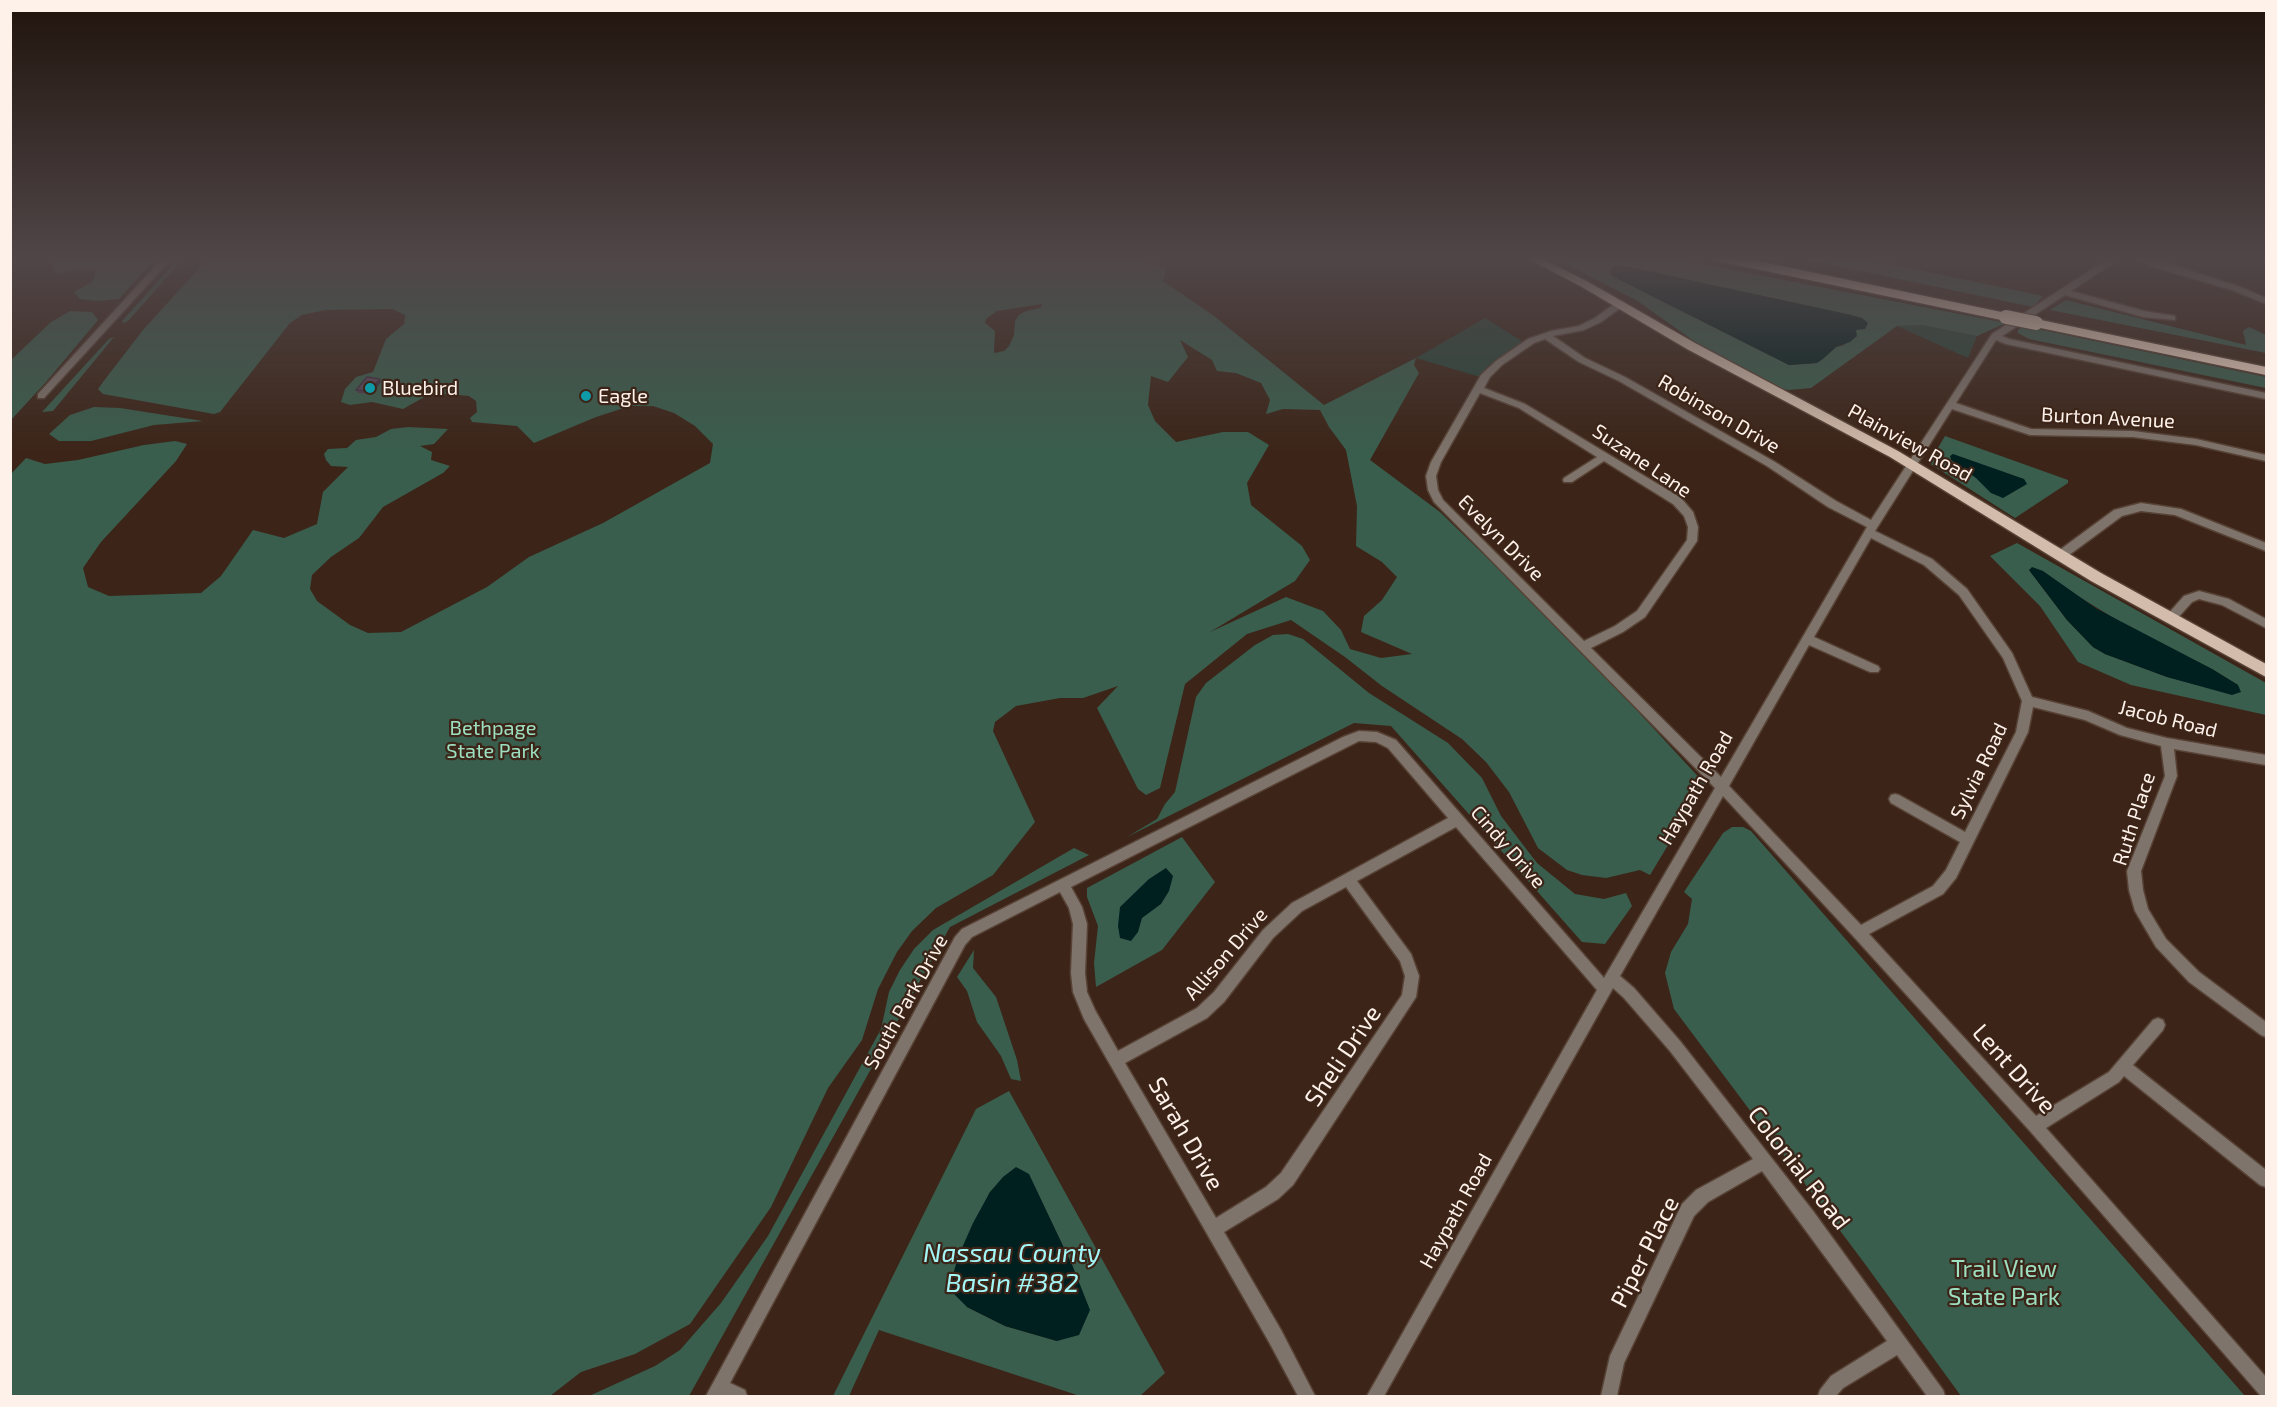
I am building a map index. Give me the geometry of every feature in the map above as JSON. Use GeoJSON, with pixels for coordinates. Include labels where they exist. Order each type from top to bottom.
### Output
{"type":"FeatureCollection","features":[{"type":"Feature","properties":{"kind":"highway"},"geometry":{"type":"LineString","coordinates":[[2054,323],[2266,371]]}},
{"type":"Feature","properties":{"kind":"highway"},"geometry":{"type":"LineString","coordinates":[[2057,323],[2266,360]]}},
{"type":"Feature","properties":{"kind":"main road","name":"Plainview Road"},"geometry":{"type":"LineString","coordinates":[[1652,323],[1913,465],[2061,555],[2266,670]]}},
{"type":"Feature","properties":{"kind":"street"},"geometry":{"type":"LineString","coordinates":[[41,396],[109,323]]}},
{"type":"Feature","properties":{"kind":"street","name":"Evelyn Drive"},"geometry":{"type":"LineString","coordinates":[[1592,323],[1532,342],[1499,363],[1486,375],[1436,462],[1431,476],[1433,490],[1447,511],[1721,786]]}},
{"type":"Feature","properties":{"kind":"street","name":"Haypath Road"},"geometry":{"type":"LineString","coordinates":[[1375,1396],[1721,786],[1871,529],[1995,336],[2016,323]]}},
{"type":"Feature","properties":{"kind":"street","name":"Robinson Drive"},"geometry":{"type":"LineString","coordinates":[[1546,336],[1582,360],[1622,379],[1781,470],[1871,529]]}},
{"type":"Feature","properties":{"kind":"street"},"geometry":{"type":"LineString","coordinates":[[1995,336],[2006,341],[2266,396]]}},
{"type":"Feature","properties":{"kind":"street","name":"Suzane Lane"},"geometry":{"type":"LineString","coordinates":[[1478,389],[1521,406],[1605,456],[1677,501],[1689,515],[1692,541],[1641,614],[1619,630],[1584,646]]}},
{"type":"Feature","properties":{"kind":"street","name":"Burton Avenue"},"geometry":{"type":"LineString","coordinates":[[1950,405],[2030,432],[2133,434],[2196,442],[2266,458]]}},
{"type":"Feature","properties":{"kind":"street"},"geometry":{"type":"LineString","coordinates":[[1568,480],[1605,456]]}},
{"type":"Feature","properties":{"kind":"street"},"geometry":{"type":"LineString","coordinates":[[2061,555],[2118,513],[2141,507],[2177,512],[2266,547]]}},
{"type":"Feature","properties":{"kind":"street"},"geometry":{"type":"LineString","coordinates":[[1871,529],[1928,562],[1963,592],[2008,656],[2028,701]]}},
{"type":"Feature","properties":{"kind":"street"},"geometry":{"type":"LineString","coordinates":[[2171,618],[2188,599],[2199,595],[2225,602],[2266,624]]}},
{"type":"Feature","properties":{"kind":"street"},"geometry":{"type":"LineString","coordinates":[[1807,639],[1874,669]]}},
{"type":"Feature","properties":{"kind":"street","name":"Jacob Road"},"geometry":{"type":"LineString","coordinates":[[2028,701],[2088,716],[2124,732],[2167,743],[2266,760]]}},
{"type":"Feature","properties":{"kind":"street","name":"Sylvia Road"},"geometry":{"type":"LineString","coordinates":[[1859,933],[1938,890],[1951,874],[2022,732],[2028,701]]}},
{"type":"Feature","properties":{"kind":"street","name":"South Park Drive"},"geometry":{"type":"LineString","coordinates":[[717,1392],[960,941],[976,926],[1064,884],[1347,740],[1359,736],[1377,737]]}},
{"type":"Feature","properties":{"kind":"street","name":"Cindy Drive"},"geometry":{"type":"LineString","coordinates":[[1377,737],[1392,744],[1608,984]]}},
{"type":"Feature","properties":{"kind":"street","name":"Ruth Place"},"geometry":{"type":"LineString","coordinates":[[2167,743],[2171,776],[2134,871],[2142,911],[2161,943],[2194,977],[2266,1030]]}},
{"type":"Feature","properties":{"kind":"street","name":"Lent Drive"},"geometry":{"type":"LineString","coordinates":[[1721,786],[2035,1126],[2266,1389]]}},
{"type":"Feature","properties":{"kind":"street"},"geometry":{"type":"LineString","coordinates":[[1895,799],[1968,840]]}},
{"type":"Feature","properties":{"kind":"street","name":"Allison Drive"},"geometry":{"type":"LineString","coordinates":[[1116,1060],[1202,1013],[1219,997],[1282,919],[1297,906],[1458,819]]}},
{"type":"Feature","properties":{"kind":"street","name":"Sheli Drive"},"geometry":{"type":"LineString","coordinates":[[1213,1229],[1272,1193],[1287,1179],[1409,997],[1412,976],[1406,958],[1348,879]]}},
{"type":"Feature","properties":{"kind":"street","name":"Sarah Drive"},"geometry":{"type":"LineString","coordinates":[[1064,884],[1080,924],[1078,973],[1080,992],[1089,1014],[1307,1396]]}},
{"type":"Feature","properties":{"kind":"street","name":"Colonial Road"},"geometry":{"type":"LineString","coordinates":[[1608,984],[1629,993],[1675,1046],[1860,1288],[1937,1396]]}},
{"type":"Feature","properties":{"kind":"street"},"geometry":{"type":"LineString","coordinates":[[2035,1126],[2102,1086],[2124,1067],[2158,1025]]}},
{"type":"Feature","properties":{"kind":"street"},"geometry":{"type":"LineString","coordinates":[[2124,1067],[2266,1179]]}},
{"type":"Feature","properties":{"kind":"street","name":"Piper Place"},"geometry":{"type":"LineString","coordinates":[[1609,1396],[1616,1362],[1688,1210],[1702,1196],[1763,1162]]}},
{"type":"Feature","properties":{"kind":"street"},"geometry":{"type":"LineString","coordinates":[[1826,1396],[1838,1382],[1898,1344]]}},
{"type":"Feature","properties":{"kind":"street"},"geometry":{"type":"LineString","coordinates":[[717,1392],[739,1396]]}},
{"type":"Feature","properties":{"kind":"green space"},"geometry":{"type":"Polygon","coordinates":[[[50,323],[96,323],[11,420],[11,360],[50,323]]]}},
{"type":"Feature","properties":{"kind":"green space","name":"Bethpage State Park"},"geometry":{"type":"Polygon","coordinates":[[[150,323],[291,323],[220,412],[214,414],[103,394],[98,389],[150,323]]]}},
{"type":"Feature","properties":{"kind":"green space","name":"Bethpage State Park"},"geometry":{"type":"Polygon","coordinates":[[[985,323],[995,331],[994,353],[1004,351],[1009,346],[1014,335],[1015,323],[1222,323],[1324,405],[1416,358],[1414,365],[1419,373],[1370,460],[1440,512],[1572,640],[1705,784],[1650,875],[1640,870],[1606,878],[1582,875],[1567,870],[1538,848],[1509,792],[1486,762],[1462,739],[1382,686],[1291,620],[1247,634],[1185,684],[1160,788],[1146,795],[1138,789],[1097,708],[1118,686],[1083,698],[1060,698],[1016,706],[995,722],[993,731],[1035,822],[993,875],[936,908],[912,931],[897,952],[878,989],[862,1040],[828,1088],[771,1207],[690,1324],[635,1354],[581,1372],[550,1396],[11,1396],[10,475],[26,458],[45,464],[78,460],[144,445],[175,441],[187,444],[176,461],[101,542],[83,568],[88,587],[109,596],[201,593],[221,576],[253,530],[284,538],[317,524],[323,492],[348,467],[331,466],[324,454],[328,449],[347,448],[356,440],[376,437],[391,429],[408,427],[448,429],[434,444],[420,446],[432,452],[431,460],[450,466],[443,473],[383,507],[359,538],[331,557],[312,575],[310,589],[317,601],[350,625],[368,633],[401,632],[487,587],[529,557],[603,523],[710,463],[713,444],[695,426],[674,413],[653,406],[630,406],[596,417],[534,443],[517,426],[472,422],[470,418],[477,412],[476,401],[469,396],[449,394],[426,396],[403,409],[372,402],[350,405],[341,402],[345,389],[356,377],[373,372],[386,339],[404,324],[985,323]],[[1180,340],[1188,357],[1168,382],[1151,376],[1148,405],[1155,421],[1176,442],[1223,432],[1248,432],[1269,445],[1247,483],[1251,505],[1302,546],[1310,560],[1295,581],[1210,632],[1286,597],[1323,611],[1341,630],[1350,649],[1381,658],[1412,654],[1361,632],[1364,616],[1382,600],[1397,577],[1382,562],[1356,546],[1357,506],[1346,450],[1320,410],[1283,409],[1266,414],[1270,400],[1261,383],[1236,373],[1217,371],[1212,360],[1180,340]]]}},
{"type":"Feature","properties":{"kind":"green space"},"geometry":{"type":"Polygon","coordinates":[[[1477,323],[1492,323],[1525,343],[1488,366],[1480,377],[1416,358],[1477,323]]]}},
{"type":"Feature","properties":{"kind":"green space"},"geometry":{"type":"Polygon","coordinates":[[[1668,323],[1705,323],[1789,365],[1817,363],[1836,347],[1844,345],[1858,328],[1855,323],[2006,323],[1977,336],[1922,325],[1897,326],[1811,388],[1781,389],[1711,353],[1668,323]]]}},
{"type":"Feature","properties":{"kind":"green space"},"geometry":{"type":"Polygon","coordinates":[[[2114,323],[2157,323],[2246,345],[2243,331],[2249,327],[2266,335],[2266,353],[2114,323]]]}},
{"type":"Feature","properties":{"kind":"green space"},"geometry":{"type":"Polygon","coordinates":[[[1922,325],[1977,336],[1968,358],[1897,326],[1922,325]]]}},
{"type":"Feature","properties":{"kind":"green space"},"geometry":{"type":"Polygon","coordinates":[[[2023,326],[2266,377],[2266,388],[2029,339],[2018,333],[2023,326]]]}},
{"type":"Feature","properties":{"kind":"green space"},"geometry":{"type":"Polygon","coordinates":[[[114,337],[53,411],[42,412],[109,339],[114,337]]]}},
{"type":"Feature","properties":{"kind":"green space"},"geometry":{"type":"Polygon","coordinates":[[[94,407],[120,408],[203,421],[154,425],[91,441],[59,441],[49,434],[70,415],[94,407]]]}},
{"type":"Feature","properties":{"kind":"green space"},"geometry":{"type":"Polygon","coordinates":[[[1945,436],[2068,480],[2068,483],[2015,518],[1929,463],[1945,436]]]}},
{"type":"Feature","properties":{"kind":"green space"},"geometry":{"type":"Polygon","coordinates":[[[2017,543],[2266,683],[2266,715],[2131,685],[2078,662],[2040,606],[1990,556],[2017,543]],[[2029,570],[2067,620],[2093,647],[2105,654],[2167,677],[2198,685],[2238,685],[2212,669],[2135,631],[2063,587],[2029,570]]]}},
{"type":"Feature","properties":{"kind":"green space"},"geometry":{"type":"Polygon","coordinates":[[[1288,634],[1303,639],[1369,693],[1448,743],[1482,778],[1501,816],[1537,863],[1575,894],[1604,899],[1626,893],[1632,906],[1605,944],[1582,942],[1391,726],[1354,723],[1127,837],[1157,819],[1175,792],[1196,697],[1206,683],[1255,645],[1273,635],[1288,634]]]}},
{"type":"Feature","properties":{"kind":"green space","name":"Trail View State Park"},"geometry":{"type":"Polygon","coordinates":[[[1732,827],[1743,827],[1751,831],[2245,1396],[1961,1396],[1674,1009],[1665,973],[1671,952],[1688,924],[1692,899],[1684,892],[1723,833],[1732,827]]]}},
{"type":"Feature","properties":{"kind":"green space"},"geometry":{"type":"Polygon","coordinates":[[[1182,837],[1215,882],[1162,950],[1096,987],[1094,963],[1098,926],[1087,897],[1087,888],[1182,837]]]}},
{"type":"Feature","properties":{"kind":"green space"},"geometry":{"type":"Polygon","coordinates":[[[1074,848],[1089,855],[950,927],[689,1396],[589,1396],[655,1366],[680,1350],[721,1303],[768,1236],[881,1029],[889,992],[914,949],[933,930],[1074,848]]]}},
{"type":"Feature","properties":{"kind":"green space"},"geometry":{"type":"Polygon","coordinates":[[[974,950],[973,968],[996,997],[1017,1060],[1021,1081],[1011,1079],[1001,1056],[977,1022],[967,991],[957,977],[974,950]]]}},
{"type":"Feature","properties":{"kind":"green space"},"geometry":{"type":"Polygon","coordinates":[[[1009,1091],[1165,1373],[1140,1396],[1080,1396],[879,1330],[849,1396],[833,1396],[976,1109],[1009,1091]],[[1028,1174],[990,1192],[958,1257],[967,1307],[1005,1326],[1057,1341],[1073,1267],[1028,1174]]]}},
{"type":"Feature","properties":{"kind":"water"},"geometry":{"type":"Polygon","coordinates":[[[1705,323],[1868,323],[1865,329],[1856,330],[1857,336],[1850,342],[1836,347],[1817,363],[1789,365],[1705,323]]]}},
{"type":"Feature","properties":{"kind":"water"},"geometry":{"type":"Polygon","coordinates":[[[1953,454],[2024,479],[2027,484],[2003,498],[1991,493],[1976,478],[1951,460],[1950,456],[1953,454]]]}},
{"type":"Feature","properties":{"kind":"water"},"geometry":{"type":"Polygon","coordinates":[[[2032,567],[2043,571],[2097,609],[2212,669],[2238,685],[2241,692],[2232,695],[2167,677],[2105,654],[2093,647],[2067,620],[2029,570],[2032,567]]]}},
{"type":"Feature","properties":{"kind":"water"},"geometry":{"type":"Polygon","coordinates":[[[1166,868],[1173,876],[1169,891],[1161,904],[1142,918],[1138,932],[1131,941],[1120,938],[1118,926],[1120,907],[1149,879],[1166,868]]]}},
{"type":"Feature","properties":{"kind":"water","name":"Nassau County Basin #382"},"geometry":{"type":"Polygon","coordinates":[[[1016,1167],[1029,1174],[1073,1267],[1090,1310],[1079,1335],[1057,1341],[1005,1326],[967,1307],[949,1289],[958,1257],[990,1192],[1003,1177],[1016,1167]]]}},
{"type":"Feature","properties":{"kind":"building"},"geometry":{"type":"Polygon","coordinates":[[[367,377],[380,379],[369,391],[356,390],[367,377]]]}},
{"type":"Feature","properties":{"kind":"place","name":"Bluebird"},"geometry":{"type":"Point","coordinates":[370,388]}},
{"type":"Feature","properties":{"kind":"place","name":"Eagle"},"geometry":{"type":"Point","coordinates":[586,396]}}]}
